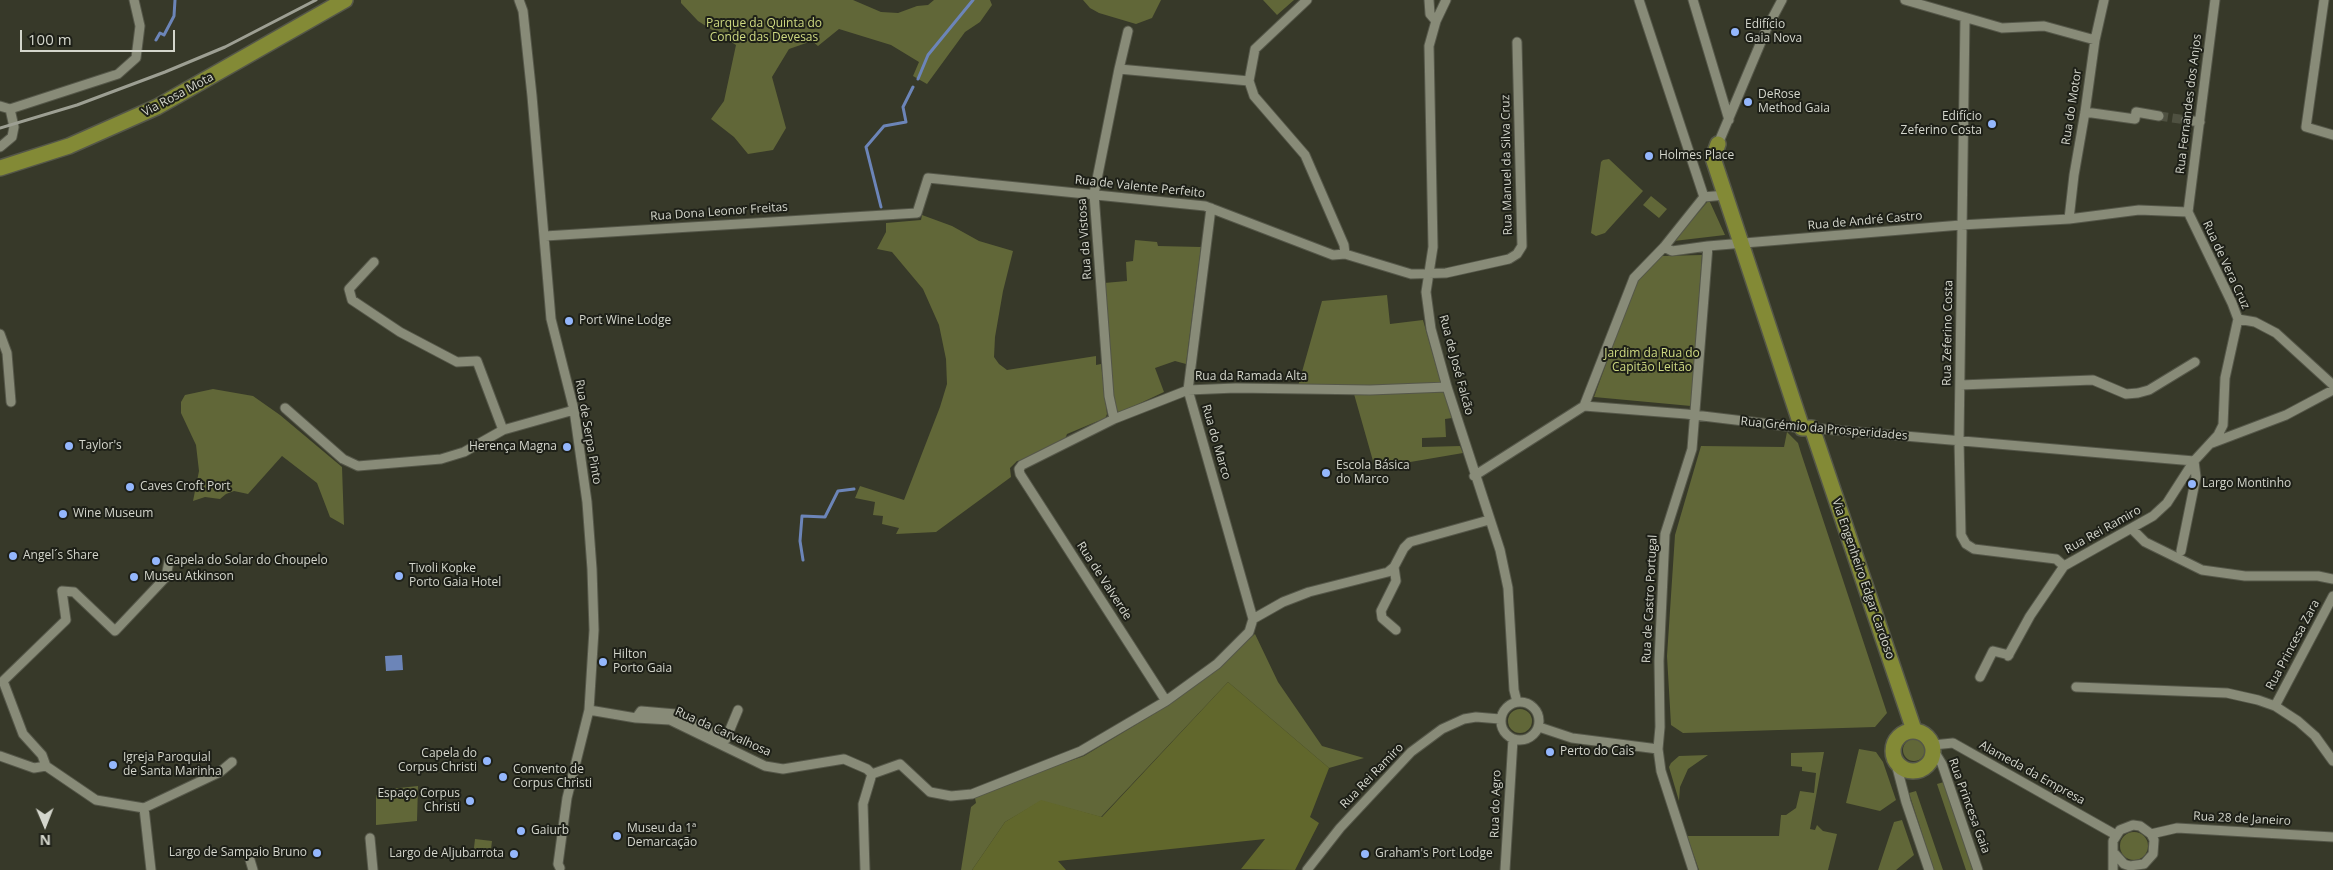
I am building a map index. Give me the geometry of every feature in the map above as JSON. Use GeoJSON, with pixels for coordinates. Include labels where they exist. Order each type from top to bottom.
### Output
{"type":"FeatureCollection","features":[{"type":"Feature","properties":{"kind":"main road","name":"Via Rosa Mota"},"geometry":{"type":"LineString","coordinates":[[0,168],[69,146],[157,107],[345,0]]}},
{"type":"Feature","properties":{"kind":"main road","name":"Via Engenheiro Edgar Cardoso"},"geometry":{"type":"LineString","coordinates":[[1715,151],[1725,195],[1914,730]]}},
{"type":"Feature","properties":{"kind":"main road"},"geometry":{"type":"LineString","coordinates":[[1914,730],[1926,735],[1933,748],[1930,762],[1916,771],[1904,769],[1895,760],[1893,748],[1898,737],[1914,730]]}},
{"type":"Feature","properties":{"kind":"street"},"geometry":{"type":"LineString","coordinates":[[0,106],[10,110],[118,74],[136,58],[140,26],[134,0]]}},
{"type":"Feature","properties":{"kind":"street","name":"Rua de Serpa Pinto"},"geometry":{"type":"LineString","coordinates":[[519,0],[523,11],[532,96],[551,319],[574,410],[587,502],[592,569],[594,630],[588,710],[567,798],[558,864],[559,869]]}},
{"type":"Feature","properties":{"kind":"street"},"geometry":{"type":"LineString","coordinates":[[1307,0],[1255,49],[1249,81],[1254,96],[1304,155],[1344,245],[1345,254]]}},
{"type":"Feature","properties":{"kind":"street"},"geometry":{"type":"LineString","coordinates":[[1429,0],[1430,14],[1436,21]]}},
{"type":"Feature","properties":{"kind":"street","name":"Rua de José Falcão"},"geometry":{"type":"LineString","coordinates":[[1446,0],[1436,21],[1429,46],[1433,247],[1426,292],[1431,329],[1446,387],[1500,550],[1508,588],[1514,690],[1517,702]]}},
{"type":"Feature","properties":{"kind":"street"},"geometry":{"type":"LineString","coordinates":[[1639,0],[1704,196]]}},
{"type":"Feature","properties":{"kind":"street"},"geometry":{"type":"LineString","coordinates":[[1692,0],[1729,120]]}},
{"type":"Feature","properties":{"kind":"street"},"geometry":{"type":"LineString","coordinates":[[1715,151],[1766,30],[1782,0]]}},
{"type":"Feature","properties":{"kind":"street"},"geometry":{"type":"LineString","coordinates":[[1905,0],[2002,28],[2044,26],[2095,40]]}},
{"type":"Feature","properties":{"kind":"street","name":"Rua do Motor"},"geometry":{"type":"LineString","coordinates":[[2070,219],[2074,175],[2086,112],[2095,40],[2104,0]]}},
{"type":"Feature","properties":{"kind":"street","name":"Rua Fernandes dos Anjos"},"geometry":{"type":"LineString","coordinates":[[2188,212],[2215,0]]}},
{"type":"Feature","properties":{"kind":"street"},"geometry":{"type":"LineString","coordinates":[[2324,0],[2306,127],[2333,135]]}},
{"type":"Feature","properties":{"kind":"street","name":"Rua Zeferino Costa"},"geometry":{"type":"LineString","coordinates":[[1965,18],[1959,440],[1961,535],[1966,544],[1974,549],[2056,559],[2064,566]]}},
{"type":"Feature","properties":{"kind":"street","name":"Rua da Vistosa"},"geometry":{"type":"LineString","coordinates":[[1114,419],[1109,396],[1094,194],[1128,31]]}},
{"type":"Feature","properties":{"kind":"street","name":"Rua Manuel da Silva Cruz"},"geometry":{"type":"LineString","coordinates":[[1428,274],[1446,273],[1509,258],[1517,254],[1522,246],[1517,42]]}},
{"type":"Feature","properties":{"kind":"street"},"geometry":{"type":"LineString","coordinates":[[1119,69],[1249,81]]}},
{"type":"Feature","properties":{"kind":"street"},"geometry":{"type":"LineString","coordinates":[[0,147],[12,137],[14,127],[10,110]]}},
{"type":"Feature","properties":{"kind":"street"},"geometry":{"type":"LineString","coordinates":[[2086,112],[2135,119],[2136,112],[2159,116]]}},
{"type":"Feature","properties":{"kind":"street"},"geometry":{"type":"LineString","coordinates":[[2186,120],[2200,122]]}},
{"type":"Feature","properties":{"kind":"street","name":"Rua de Valente Perfeito"},"geometry":{"type":"LineString","coordinates":[[893,215],[917,213],[928,178],[1094,194],[1211,208],[1333,255],[1345,254],[1411,274],[1428,274]]}},
{"type":"Feature","properties":{"kind":"street"},"geometry":{"type":"LineString","coordinates":[[1474,476],[1586,406],[1634,278],[1664,247],[1704,196],[1725,195]]}},
{"type":"Feature","properties":{"kind":"street","name":"Rua do Marco"},"geometry":{"type":"LineString","coordinates":[[1211,208],[1188,390],[1252,619]]}},
{"type":"Feature","properties":{"kind":"street","name":"Rua de André Castro"},"geometry":{"type":"LineString","coordinates":[[1664,247],[1672,251],[1708,246],[1961,225],[2070,219],[2140,210],[2188,212]]}},
{"type":"Feature","properties":{"kind":"street","name":"Rua de Vera Cruz"},"geometry":{"type":"LineString","coordinates":[[2188,212],[2238,319],[2224,378],[2223,425],[2210,444]]}},
{"type":"Feature","properties":{"kind":"street","name":"Rua Dona Leonor Freitas"},"geometry":{"type":"LineString","coordinates":[[545,236],[893,215]]}},
{"type":"Feature","properties":{"kind":"street","name":"Rua de Castro Portugal"},"geometry":{"type":"LineString","coordinates":[[1693,870],[1661,771],[1658,749],[1665,534],[1692,450],[1708,246]]}},
{"type":"Feature","properties":{"kind":"street"},"geometry":{"type":"LineString","coordinates":[[374,262],[349,289],[352,300],[400,332],[457,362],[477,361],[503,430]]}},
{"type":"Feature","properties":{"kind":"street"},"geometry":{"type":"LineString","coordinates":[[2238,319],[2255,322],[2276,333],[2333,386]]}},
{"type":"Feature","properties":{"kind":"street"},"geometry":{"type":"LineString","coordinates":[[0,334],[7,353],[11,402]]}},
{"type":"Feature","properties":{"kind":"street"},"geometry":{"type":"LineString","coordinates":[[1960,385],[2093,380],[2126,394],[2138,393],[2149,390],[2195,362]]}},
{"type":"Feature","properties":{"kind":"street","name":"Rua da Ramada Alta"},"geometry":{"type":"LineString","coordinates":[[1020,474],[1019,469],[1022,465],[1114,419],[1188,390],[1236,388],[1370,390],[1446,387]]}},
{"type":"Feature","properties":{"kind":"street","name":"Rua Rei Ramiro"},"geometry":{"type":"LineString","coordinates":[[1980,677],[1993,651],[2008,656],[2030,616],[2064,566],[2153,516],[2166,503],[2194,461],[2210,444],[2286,415],[2333,390]]}},
{"type":"Feature","properties":{"kind":"street","name":"Rua Grémio da Prosperidades"},"geometry":{"type":"LineString","coordinates":[[1586,406],[1686,414],[1695,417],[1807,428],[2194,461]]}},
{"type":"Feature","properties":{"kind":"street"},"geometry":{"type":"LineString","coordinates":[[285,408],[343,459],[358,466],[441,459],[464,452],[503,430],[574,410]]}},
{"type":"Feature","properties":{"kind":"street"},"geometry":{"type":"LineString","coordinates":[[2181,551],[2196,477],[2194,461]]}},
{"type":"Feature","properties":{"kind":"street","name":"Rua de Valverde"},"geometry":{"type":"LineString","coordinates":[[1020,474],[1166,701]]}},
{"type":"Feature","properties":{"kind":"street"},"geometry":{"type":"LineString","coordinates":[[865,870],[863,804],[872,774],[900,764],[930,792],[950,796],[972,794],[1081,751],[1166,701],[1217,664],[1249,632],[1252,619],[1283,602],[1309,592],[1388,572],[1394,567],[1404,548],[1410,542],[1489,520]]}},
{"type":"Feature","properties":{"kind":"street"},"geometry":{"type":"LineString","coordinates":[[2132,529],[2145,542],[2202,570],[2245,576],[2318,576],[2333,579]]}},
{"type":"Feature","properties":{"kind":"street"},"geometry":{"type":"LineString","coordinates":[[46,766],[42,755],[23,734],[3,681],[66,620],[62,591],[74,592],[115,631],[166,577],[169,561]]}},
{"type":"Feature","properties":{"kind":"street"},"geometry":{"type":"LineString","coordinates":[[1394,567],[1396,581],[1382,610],[1382,618],[1396,630]]}},
{"type":"Feature","properties":{"kind":"street","name":"Rua Princesa Zara"},"geometry":{"type":"LineString","coordinates":[[2275,706],[2333,596]]}},
{"type":"Feature","properties":{"kind":"street"},"geometry":{"type":"LineString","coordinates":[[2076,687],[2227,693],[2275,706],[2315,736],[2333,761]]}},
{"type":"Feature","properties":{"kind":"street"},"geometry":{"type":"LineString","coordinates":[[1517,702],[1524,702],[1535,708],[1540,720],[1539,727],[1531,737],[1519,741],[1503,731],[1500,719],[1506,708],[1517,702]]}},
{"type":"Feature","properties":{"kind":"street","name":"Rua da Carvalhosa"},"geometry":{"type":"LineString","coordinates":[[588,710],[636,718],[670,720],[765,766],[783,769],[844,759],[867,769],[872,774]]}},
{"type":"Feature","properties":{"kind":"street"},"geometry":{"type":"LineString","coordinates":[[636,718],[641,711],[676,714],[726,739],[738,710]]}},
{"type":"Feature","properties":{"kind":"street","name":"Rua Rei Ramiro"},"geometry":{"type":"LineString","coordinates":[[1307,870],[1340,828],[1412,752],[1442,729],[1464,719],[1476,717],[1500,719]]}},
{"type":"Feature","properties":{"kind":"street"},"geometry":{"type":"LineString","coordinates":[[1539,727],[1582,740],[1658,749]]}},
{"type":"Feature","properties":{"kind":"street","name":"Rua do Agro"},"geometry":{"type":"LineString","coordinates":[[1505,870],[1513,739]]}},
{"type":"Feature","properties":{"kind":"street","name":"Alameda da Empresa"},"geometry":{"type":"LineString","coordinates":[[1933,748],[1953,743],[2116,835]]}},
{"type":"Feature","properties":{"kind":"street","name":"Rua Princesa Gaia"},"geometry":{"type":"LineString","coordinates":[[1933,748],[1942,764],[1978,870]]}},
{"type":"Feature","properties":{"kind":"street"},"geometry":{"type":"LineString","coordinates":[[0,756],[34,768],[46,766],[96,800],[144,808],[220,772],[232,762]]}},
{"type":"Feature","properties":{"kind":"street"},"geometry":{"type":"LineString","coordinates":[[1895,760],[1906,802],[1929,870]]}},
{"type":"Feature","properties":{"kind":"street"},"geometry":{"type":"LineString","coordinates":[[144,808],[151,870]]}},
{"type":"Feature","properties":{"kind":"street"},"geometry":{"type":"LineString","coordinates":[[2113,870],[2114,841],[2120,830],[2133,825],[2140,826],[2151,834],[2155,847],[2153,854],[2149,860],[2135,868],[2124,864],[2115,854]]}},
{"type":"Feature","properties":{"kind":"street","name":"Rua 28 de Janeiro"},"geometry":{"type":"LineString","coordinates":[[2151,834],[2177,828],[2333,837]]}},
{"type":"Feature","properties":{"kind":"street"},"geometry":{"type":"LineString","coordinates":[[370,838],[373,870]]}},
{"type":"Feature","properties":{"kind":"street"},"geometry":{"type":"LineString","coordinates":[[250,860],[253,870]]}},
{"type":"Feature","properties":{"kind":"green space","name":"Parque da Quinta do Conde das Devesas"},"geometry":{"type":"Polygon","coordinates":[[[681,0],[853,0],[881,12],[898,13],[917,6],[928,5],[934,0],[990,0],[992,5],[980,22],[965,32],[927,84],[913,76],[919,62],[891,45],[839,29],[818,46],[812,41],[789,49],[772,77],[786,128],[773,150],[748,154],[734,137],[711,119],[724,101],[736,45],[698,21],[681,3],[681,0]]]}},
{"type":"Feature","properties":{"kind":"green space"},"geometry":{"type":"Polygon","coordinates":[[[1083,0],[1161,0],[1152,18],[1136,24],[1099,13],[1090,8],[1083,0]]]}},
{"type":"Feature","properties":{"kind":"green space"},"geometry":{"type":"Polygon","coordinates":[[[1263,0],[1294,0],[1277,15],[1263,0]]]}},
{"type":"Feature","properties":{"kind":"green space"},"geometry":{"type":"Polygon","coordinates":[[[1609,159],[1643,191],[1605,233],[1596,236],[1591,233],[1601,162],[1609,159]]]}},
{"type":"Feature","properties":{"kind":"green space"},"geometry":{"type":"Polygon","coordinates":[[[1651,196],[1667,209],[1659,218],[1643,205],[1651,196]]]}},
{"type":"Feature","properties":{"kind":"green space"},"geometry":{"type":"Polygon","coordinates":[[[1709,200],[1725,235],[1674,241],[1709,200]]]}},
{"type":"Feature","properties":{"kind":"green space"},"geometry":{"type":"Polygon","coordinates":[[[922,215],[952,226],[979,241],[1013,251],[1003,291],[995,337],[994,357],[999,364],[1007,370],[1096,356],[1096,365],[1101,364],[1107,414],[1105,419],[1100,422],[1098,421],[1067,434],[1065,439],[1024,460],[1017,461],[1010,468],[1011,477],[936,532],[896,534],[899,528],[882,524],[883,516],[873,515],[875,502],[855,498],[860,486],[904,500],[947,384],[946,359],[939,325],[923,289],[892,252],[877,249],[886,232],[886,223],[921,220],[922,215]]]}},
{"type":"Feature","properties":{"kind":"green space"},"geometry":{"type":"Polygon","coordinates":[[[1135,240],[1157,242],[1158,246],[1201,247],[1186,364],[1175,361],[1155,368],[1164,392],[1117,414],[1112,396],[1104,283],[1127,281],[1126,262],[1133,261],[1135,240]]]}},
{"type":"Feature","properties":{"kind":"green space","name":"Jardim da Rua do Capitão Leitão"},"geometry":{"type":"Polygon","coordinates":[[[1702,255],[1691,406],[1594,397],[1637,279],[1662,256],[1702,255]]]}},
{"type":"Feature","properties":{"kind":"green space"},"geometry":{"type":"Polygon","coordinates":[[[1387,295],[1390,324],[1423,320],[1441,383],[1393,387],[1298,386],[1322,301],[1387,295]]]}},
{"type":"Feature","properties":{"kind":"green space"},"geometry":{"type":"Polygon","coordinates":[[[213,389],[253,396],[280,415],[342,467],[344,525],[330,517],[317,483],[282,456],[248,494],[234,491],[220,499],[205,497],[193,501],[199,471],[196,445],[181,413],[181,402],[185,395],[213,389]]]}},
{"type":"Feature","properties":{"kind":"green space"},"geometry":{"type":"Polygon","coordinates":[[[1444,392],[1452,418],[1445,419],[1446,437],[1422,438],[1422,447],[1460,446],[1463,453],[1375,468],[1354,394],[1444,392]]]}},
{"type":"Feature","properties":{"kind":"green space"},"geometry":{"type":"Polygon","coordinates":[[[1787,432],[1798,443],[1887,713],[1875,727],[1683,733],[1671,725],[1667,656],[1675,535],[1701,446],[1784,447],[1787,432]]]}},
{"type":"Feature","properties":{"kind":"green space"},"geometry":{"type":"Polygon","coordinates":[[[1255,634],[1278,682],[1322,746],[1364,758],[1329,768],[1228,682],[1101,817],[1041,801],[1005,822],[972,870],[961,870],[971,807],[976,803],[975,798],[1010,782],[1084,756],[1157,712],[1208,674],[1255,634]]]}},
{"type":"Feature","properties":{"kind":"green space"},"geometry":{"type":"Polygon","coordinates":[[[1228,682],[1329,768],[1310,817],[1319,823],[1295,870],[1241,869],[1265,839],[1058,861],[1066,870],[972,870],[1005,822],[1041,800],[1102,817],[1228,682]]]}},
{"type":"Feature","properties":{"kind":"green space"},"geometry":{"type":"Polygon","coordinates":[[[1520,709],[1529,712],[1532,721],[1529,730],[1520,733],[1511,730],[1508,721],[1511,712],[1520,709]]]}},
{"type":"Feature","properties":{"kind":"green space"},"geometry":{"type":"Polygon","coordinates":[[[1914,739],[1924,746],[1925,750],[1918,760],[1914,761],[1904,754],[1903,750],[1910,740],[1914,739]]]}},
{"type":"Feature","properties":{"kind":"green space"},"geometry":{"type":"Polygon","coordinates":[[[1859,749],[1876,752],[1883,762],[1896,800],[1880,811],[1846,803],[1859,749]]]}},
{"type":"Feature","properties":{"kind":"green space"},"geometry":{"type":"Polygon","coordinates":[[[1824,752],[1810,829],[1815,830],[1817,825],[1823,831],[1837,834],[1828,870],[1699,870],[1687,836],[1779,836],[1781,815],[1786,815],[1796,808],[1800,791],[1814,793],[1816,773],[1802,771],[1802,767],[1791,766],[1791,753],[1824,752]]]}},
{"type":"Feature","properties":{"kind":"green space"},"geometry":{"type":"Polygon","coordinates":[[[1708,755],[1688,769],[1680,787],[1679,801],[1669,767],[1671,763],[1679,756],[1708,755]]]}},
{"type":"Feature","properties":{"kind":"green space"},"geometry":{"type":"Polygon","coordinates":[[[1944,782],[1973,870],[1966,870],[1937,784],[1944,782]]]}},
{"type":"Feature","properties":{"kind":"green space"},"geometry":{"type":"Polygon","coordinates":[[[418,786],[417,821],[376,825],[376,796],[380,790],[418,786]]]}},
{"type":"Feature","properties":{"kind":"green space"},"geometry":{"type":"Polygon","coordinates":[[[1916,791],[1943,870],[1934,870],[1909,793],[1916,791]]]}},
{"type":"Feature","properties":{"kind":"green space"},"geometry":{"type":"Polygon","coordinates":[[[1902,820],[1914,855],[1896,870],[1878,870],[1894,822],[1902,820]]]}},
{"type":"Feature","properties":{"kind":"green space"},"geometry":{"type":"Polygon","coordinates":[[[2134,832],[2144,836],[2148,846],[2144,856],[2134,860],[2124,856],[2120,846],[2124,836],[2134,832]]]}},
{"type":"Feature","properties":{"kind":"green space"},"geometry":{"type":"Polygon","coordinates":[[[475,839],[492,841],[490,858],[473,856],[475,839]]]}},
{"type":"Feature","properties":{"kind":"water"},"geometry":{"type":"Polygon","coordinates":[[[402,655],[403,670],[386,671],[385,656],[402,655]]]}},
{"type":"Feature","properties":{"kind":"waterway"},"geometry":{"type":"LineString","coordinates":[[156,40],[160,33],[164,35],[174,16],[175,0]]}},
{"type":"Feature","properties":{"kind":"waterway"},"geometry":{"type":"LineString","coordinates":[[918,79],[928,55],[973,0]]}},
{"type":"Feature","properties":{"kind":"waterway"},"geometry":{"type":"LineString","coordinates":[[881,207],[866,147],[884,126],[906,122],[903,107],[913,87]]}},
{"type":"Feature","properties":{"kind":"waterway"},"geometry":{"type":"LineString","coordinates":[[803,560],[800,541],[802,516],[825,517],[838,491],[854,489]]}},
{"type":"Feature","properties":{"kind":"tunnel"},"geometry":{"type":"LineString","coordinates":[[2159,116],[2186,120]]}},
{"type":"Feature","properties":{"kind":"railway"},"geometry":{"type":"LineString","coordinates":[[0,128],[77,105],[165,72],[225,47],[316,0]]}},
{"type":"Feature","properties":{"kind":"place","name":"Edifício Gaia Nova"},"geometry":{"type":"Point","coordinates":[1735,32]}},
{"type":"Feature","properties":{"kind":"place","name":"DeRose Method Gaia"},"geometry":{"type":"Point","coordinates":[1748,102]}},
{"type":"Feature","properties":{"kind":"place","name":"Edifício Zeferino Costa"},"geometry":{"type":"Point","coordinates":[1992,124]}},
{"type":"Feature","properties":{"kind":"place","name":"Holmes Place"},"geometry":{"type":"Point","coordinates":[1649,156]}},
{"type":"Feature","properties":{"kind":"place","name":"Port Wine Lodge"},"geometry":{"type":"Point","coordinates":[569,321]}},
{"type":"Feature","properties":{"kind":"place","name":"Taylor's"},"geometry":{"type":"Point","coordinates":[69,446]}},
{"type":"Feature","properties":{"kind":"place","name":"Herença Magna"},"geometry":{"type":"Point","coordinates":[567,447]}},
{"type":"Feature","properties":{"kind":"place","name":"Escola Básica do Marco"},"geometry":{"type":"Point","coordinates":[1326,473]}},
{"type":"Feature","properties":{"kind":"place","name":"Largo Montinho"},"geometry":{"type":"Point","coordinates":[2192,484]}},
{"type":"Feature","properties":{"kind":"place","name":"Caves Croft Port"},"geometry":{"type":"Point","coordinates":[130,487]}},
{"type":"Feature","properties":{"kind":"place","name":"Wine Museum"},"geometry":{"type":"Point","coordinates":[63,514]}},
{"type":"Feature","properties":{"kind":"place","name":"Angel´s Share"},"geometry":{"type":"Point","coordinates":[13,556]}},
{"type":"Feature","properties":{"kind":"place","name":"Capela do Solar do Choupelo"},"geometry":{"type":"Point","coordinates":[156,561]}},
{"type":"Feature","properties":{"kind":"place","name":"Tivoli Kopke Porto Gaia Hotel"},"geometry":{"type":"Point","coordinates":[399,576]}},
{"type":"Feature","properties":{"kind":"place","name":"Museu Atkinson"},"geometry":{"type":"Point","coordinates":[134,577]}},
{"type":"Feature","properties":{"kind":"place","name":"Hilton Porto Gaia"},"geometry":{"type":"Point","coordinates":[603,662]}},
{"type":"Feature","properties":{"kind":"place","name":"Perto do Cais"},"geometry":{"type":"Point","coordinates":[1550,752]}},
{"type":"Feature","properties":{"kind":"place","name":"Capela do Corpus Christi"},"geometry":{"type":"Point","coordinates":[487,761]}},
{"type":"Feature","properties":{"kind":"place","name":"Igreja Paroquial de Santa Marinha"},"geometry":{"type":"Point","coordinates":[113,765]}},
{"type":"Feature","properties":{"kind":"place","name":"Convento de Corpus Christi"},"geometry":{"type":"Point","coordinates":[503,777]}},
{"type":"Feature","properties":{"kind":"place","name":"Espaço Corpus Christi"},"geometry":{"type":"Point","coordinates":[470,801]}},
{"type":"Feature","properties":{"kind":"place","name":"Gaiurb"},"geometry":{"type":"Point","coordinates":[521,831]}},
{"type":"Feature","properties":{"kind":"place","name":"Museu da 1ª Demarcação"},"geometry":{"type":"Point","coordinates":[617,836]}},
{"type":"Feature","properties":{"kind":"place","name":"Largo de Sampaio Bruno"},"geometry":{"type":"Point","coordinates":[317,853]}},
{"type":"Feature","properties":{"kind":"place","name":"Largo de Aljubarrota"},"geometry":{"type":"Point","coordinates":[514,854]}},
{"type":"Feature","properties":{"kind":"place","name":"Graham's Port Lodge"},"geometry":{"type":"Point","coordinates":[1365,854]}}]}
